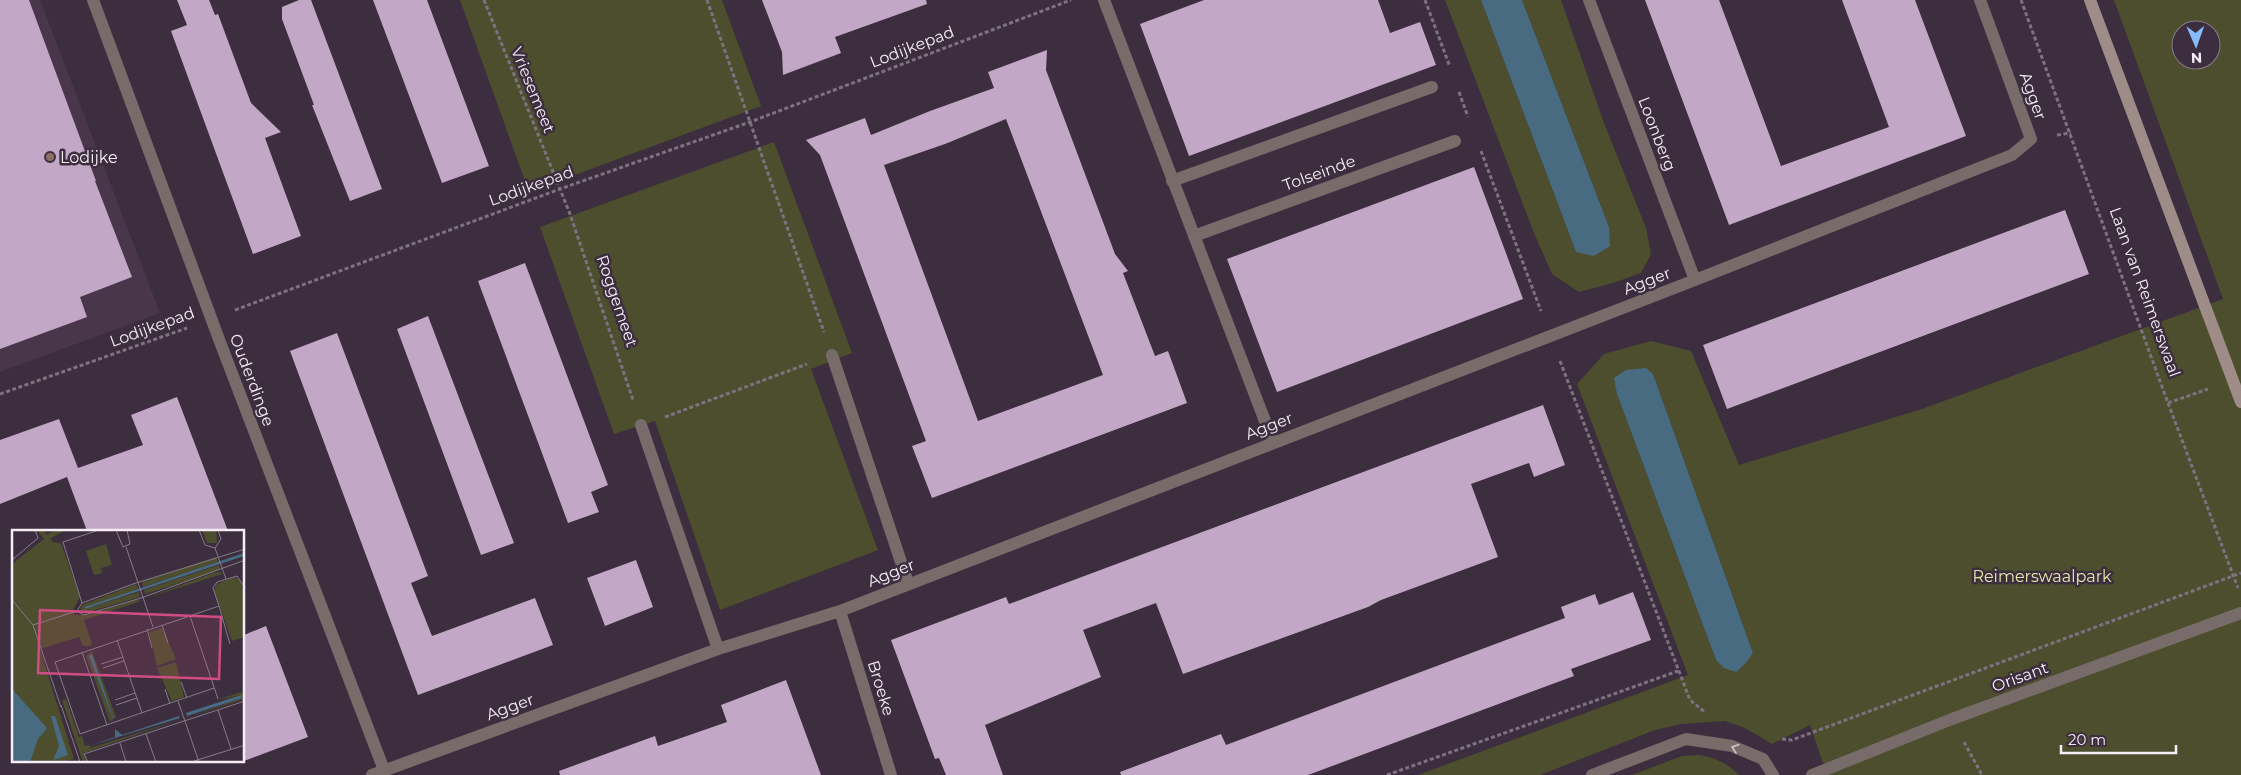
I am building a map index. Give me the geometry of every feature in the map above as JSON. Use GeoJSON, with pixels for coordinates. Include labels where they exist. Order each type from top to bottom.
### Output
{"type":"FeatureCollection","features":[{"type":"Feature","properties":{"kind":"street","name":"Ouderdinge"},"geometry":{"type":"LineString","coordinates":[[93,0],[384,770]]}},
{"type":"Feature","properties":{"kind":"street"},"geometry":{"type":"LineString","coordinates":[[1104,0],[1172,181],[1274,442]]}},
{"type":"Feature","properties":{"kind":"street","name":"Loonberg"},"geometry":{"type":"LineString","coordinates":[[1589,0],[1696,280]]}},
{"type":"Feature","properties":{"kind":"street","name":"Agger"},"geometry":{"type":"LineString","coordinates":[[372,775],[718,649],[840,611],[908,583],[1696,280],[2012,155],[2031,139],[1980,0]]}},
{"type":"Feature","properties":{"kind":"street"},"geometry":{"type":"LineString","coordinates":[[2090,0],[2241,402]]}},
{"type":"Feature","properties":{"kind":"street"},"geometry":{"type":"LineString","coordinates":[[1172,181],[1432,87]]}},
{"type":"Feature","properties":{"kind":"street","name":"Tolseinde"},"geometry":{"type":"LineString","coordinates":[[1194,236],[1455,141]]}},
{"type":"Feature","properties":{"kind":"street"},"geometry":{"type":"LineString","coordinates":[[832,354],[908,583]]}},
{"type":"Feature","properties":{"kind":"street"},"geometry":{"type":"LineString","coordinates":[[642,425],[718,649]]}},
{"type":"Feature","properties":{"kind":"street","name":"Broeke"},"geometry":{"type":"LineString","coordinates":[[840,611],[891,775]]}},
{"type":"Feature","properties":{"kind":"street","name":"Orisant"},"geometry":{"type":"LineString","coordinates":[[1812,775],[1952,719],[2241,613]]}},
{"type":"Feature","properties":{"kind":"street"},"geometry":{"type":"LineString","coordinates":[[1592,775],[1686,740],[1732,746],[1762,759],[1773,775]]}},
{"type":"Feature","properties":{"kind":"path","name":"Vriesemeet"},"geometry":{"type":"LineString","coordinates":[[484,0],[560,189]]}},
{"type":"Feature","properties":{"kind":"path"},"geometry":{"type":"LineString","coordinates":[[642,425],[832,354],[707,0]]}},
{"type":"Feature","properties":{"kind":"path","name":"Lodijkepad"},"geometry":{"type":"LineString","coordinates":[[0,394],[212,319],[560,189],[750,122],[1071,0]]}},
{"type":"Feature","properties":{"kind":"path"},"geometry":{"type":"LineString","coordinates":[[1425,0],[1451,71]]}},
{"type":"Feature","properties":{"kind":"path","name":"Laan van Reimerswaal"},"geometry":{"type":"LineString","coordinates":[[2021,0],[2168,403],[2241,594]]}},
{"type":"Feature","properties":{"kind":"path"},"geometry":{"type":"LineString","coordinates":[[1458,88],[1471,125]]}},
{"type":"Feature","properties":{"kind":"path"},"geometry":{"type":"LineString","coordinates":[[1478,143],[1678,671],[1690,700],[1703,712],[1714,715]]}},
{"type":"Feature","properties":{"kind":"path","name":"Roggemeet"},"geometry":{"type":"LineString","coordinates":[[560,189],[642,425]]}},
{"type":"Feature","properties":{"kind":"path"},"geometry":{"type":"LineString","coordinates":[[2168,403],[2233,380]]}},
{"type":"Feature","properties":{"kind":"path"},"geometry":{"type":"LineString","coordinates":[[1778,737],[1783,740],[1792,740],[2241,573]]}},
{"type":"Feature","properties":{"kind":"path"},"geometry":{"type":"LineString","coordinates":[[1387,775],[1678,671]]}},
{"type":"Feature","properties":{"kind":"path"},"geometry":{"type":"LineString","coordinates":[[1952,719],[1982,775]]}},
{"type":"Feature","properties":{"kind":"shaded area","name":"Lodijke"},"geometry":{"type":"Polygon","coordinates":[[[0,0],[40,0],[160,313],[0,372],[0,0]]]}},
{"type":"Feature","properties":{"kind":"green space"},"geometry":{"type":"Polygon","coordinates":[[[460,0],[722,0],[761,106],[529,192],[460,0]]]}},
{"type":"Feature","properties":{"kind":"green space"},"geometry":{"type":"Polygon","coordinates":[[[1445,0],[1481,0],[1576,252],[1609,227],[1522,0],[1561,0],[1604,123],[1646,228],[1651,254],[1641,273],[1579,292],[1552,274],[1534,233],[1445,0]]]}},
{"type":"Feature","properties":{"kind":"green space","name":"Reimerswaalpark"},"geometry":{"type":"Polygon","coordinates":[[[2114,0],[2241,0],[2241,775],[1827,775],[1810,725],[1772,744],[1745,728],[1725,721],[1681,724],[1655,730],[1540,775],[1418,775],[1688,675],[1577,384],[1604,354],[1651,341],[1691,351],[1739,465],[1922,409],[2223,299],[2114,0]],[[1653,374],[1617,394],[1716,660],[1724,668],[1753,653],[1653,374]]]}},
{"type":"Feature","properties":{"kind":"green space"},"geometry":{"type":"Polygon","coordinates":[[[774,142],[852,353],[811,369],[878,550],[720,610],[655,421],[614,434],[540,227],[774,142]]]}},
{"type":"Feature","properties":{"kind":"green space"},"geometry":{"type":"Polygon","coordinates":[[[1700,755],[1721,762],[1739,775],[1632,775],[1682,756],[1700,755]]]}},
{"type":"Feature","properties":{"kind":"water"},"geometry":{"type":"Polygon","coordinates":[[[1481,0],[1522,0],[1609,227],[1610,246],[1594,256],[1576,252],[1481,0]]]}},
{"type":"Feature","properties":{"kind":"water"},"geometry":{"type":"Polygon","coordinates":[[[1646,368],[1653,374],[1753,653],[1736,672],[1724,668],[1716,660],[1617,394],[1614,378],[1626,370],[1646,368]]]}},
{"type":"Feature","properties":{"kind":"building","name":"Lodijke"},"geometry":{"type":"Polygon","coordinates":[[[0,0],[29,0],[132,277],[80,297],[87,317],[0,349],[0,0]]]}},
{"type":"Feature","properties":{"kind":"building"},"geometry":{"type":"Polygon","coordinates":[[[177,0],[209,0],[215,15],[218,14],[251,103],[281,132],[265,138],[301,236],[253,254],[171,31],[187,25],[177,0]]]}},
{"type":"Feature","properties":{"kind":"building"},"geometry":{"type":"Polygon","coordinates":[[[299,0],[311,0],[382,189],[350,201],[312,105],[314,105],[282,19],[282,7],[299,0]]]}},
{"type":"Feature","properties":{"kind":"building"},"geometry":{"type":"Polygon","coordinates":[[[373,0],[427,0],[489,166],[442,183],[373,0]]]}},
{"type":"Feature","properties":{"kind":"building"},"geometry":{"type":"Polygon","coordinates":[[[762,0],[926,0],[927,4],[835,37],[841,53],[783,75],[782,52],[762,0]]]}},
{"type":"Feature","properties":{"kind":"building"},"geometry":{"type":"Polygon","coordinates":[[[1204,0],[1378,0],[1390,33],[1420,22],[1436,65],[1189,156],[1140,24],[1204,0]]]}},
{"type":"Feature","properties":{"kind":"building"},"geometry":{"type":"Polygon","coordinates":[[[1645,0],[1719,0],[1781,166],[1889,127],[1842,0],[1915,0],[1966,136],[1729,225],[1645,0]]]}},
{"type":"Feature","properties":{"kind":"building"},"geometry":{"type":"Polygon","coordinates":[[[1047,50],[1046,70],[1115,254],[1128,271],[1123,273],[1155,356],[1168,351],[1187,403],[932,498],[912,446],[926,441],[820,155],[806,140],[865,118],[871,135],[994,88],[988,72],[1047,50]],[[1006,119],[945,144],[884,165],[978,421],[1103,375],[1006,119]]]}},
{"type":"Feature","properties":{"kind":"building"},"geometry":{"type":"Polygon","coordinates":[[[1474,167],[1523,299],[1277,392],[1227,259],[1474,167]]]}},
{"type":"Feature","properties":{"kind":"building"},"geometry":{"type":"Polygon","coordinates":[[[2065,210],[2089,274],[1727,409],[1703,345],[2065,210]]]}},
{"type":"Feature","properties":{"kind":"building"},"geometry":{"type":"Polygon","coordinates":[[[525,263],[608,485],[591,492],[599,512],[568,523],[478,281],[525,263]]]}},
{"type":"Feature","properties":{"kind":"building"},"geometry":{"type":"Polygon","coordinates":[[[428,316],[514,543],[481,555],[397,329],[428,316]]]}},
{"type":"Feature","properties":{"kind":"building"},"geometry":{"type":"Polygon","coordinates":[[[337,333],[428,576],[411,583],[432,636],[535,598],[553,645],[418,695],[290,351],[337,333]]]}},
{"type":"Feature","properties":{"kind":"building"},"geometry":{"type":"Polygon","coordinates":[[[177,397],[228,530],[87,530],[67,477],[0,504],[0,440],[59,419],[78,468],[143,445],[131,415],[177,397]]]}},
{"type":"Feature","properties":{"kind":"building"},"geometry":{"type":"Polygon","coordinates":[[[1543,405],[1565,465],[1534,477],[1529,463],[1471,484],[1498,557],[1381,600],[1368,607],[1183,674],[1156,603],[1083,630],[1101,677],[985,725],[1003,775],[946,775],[939,758],[935,759],[891,640],[1006,597],[1009,604],[1543,405]]]}},
{"type":"Feature","properties":{"kind":"building"},"geometry":{"type":"Polygon","coordinates":[[[636,560],[653,607],[605,626],[587,578],[636,560]]]}},
{"type":"Feature","properties":{"kind":"building"},"geometry":{"type":"Polygon","coordinates":[[[1633,592],[1651,640],[1571,669],[1574,676],[1308,775],[1121,775],[1120,772],[1221,734],[1226,745],[1565,618],[1561,607],[1595,594],[1599,605],[1633,592]]]}},
{"type":"Feature","properties":{"kind":"building"},"geometry":{"type":"Polygon","coordinates":[[[266,626],[308,737],[245,761],[245,635],[266,626]]]}},
{"type":"Feature","properties":{"kind":"building"},"geometry":{"type":"Polygon","coordinates":[[[786,680],[821,775],[560,775],[559,771],[655,736],[658,746],[727,722],[721,705],[786,680]]]}},
{"type":"Feature","properties":{"kind":"place","name":"Lodijke"},"geometry":{"type":"Point","coordinates":[50,157]}}]}
